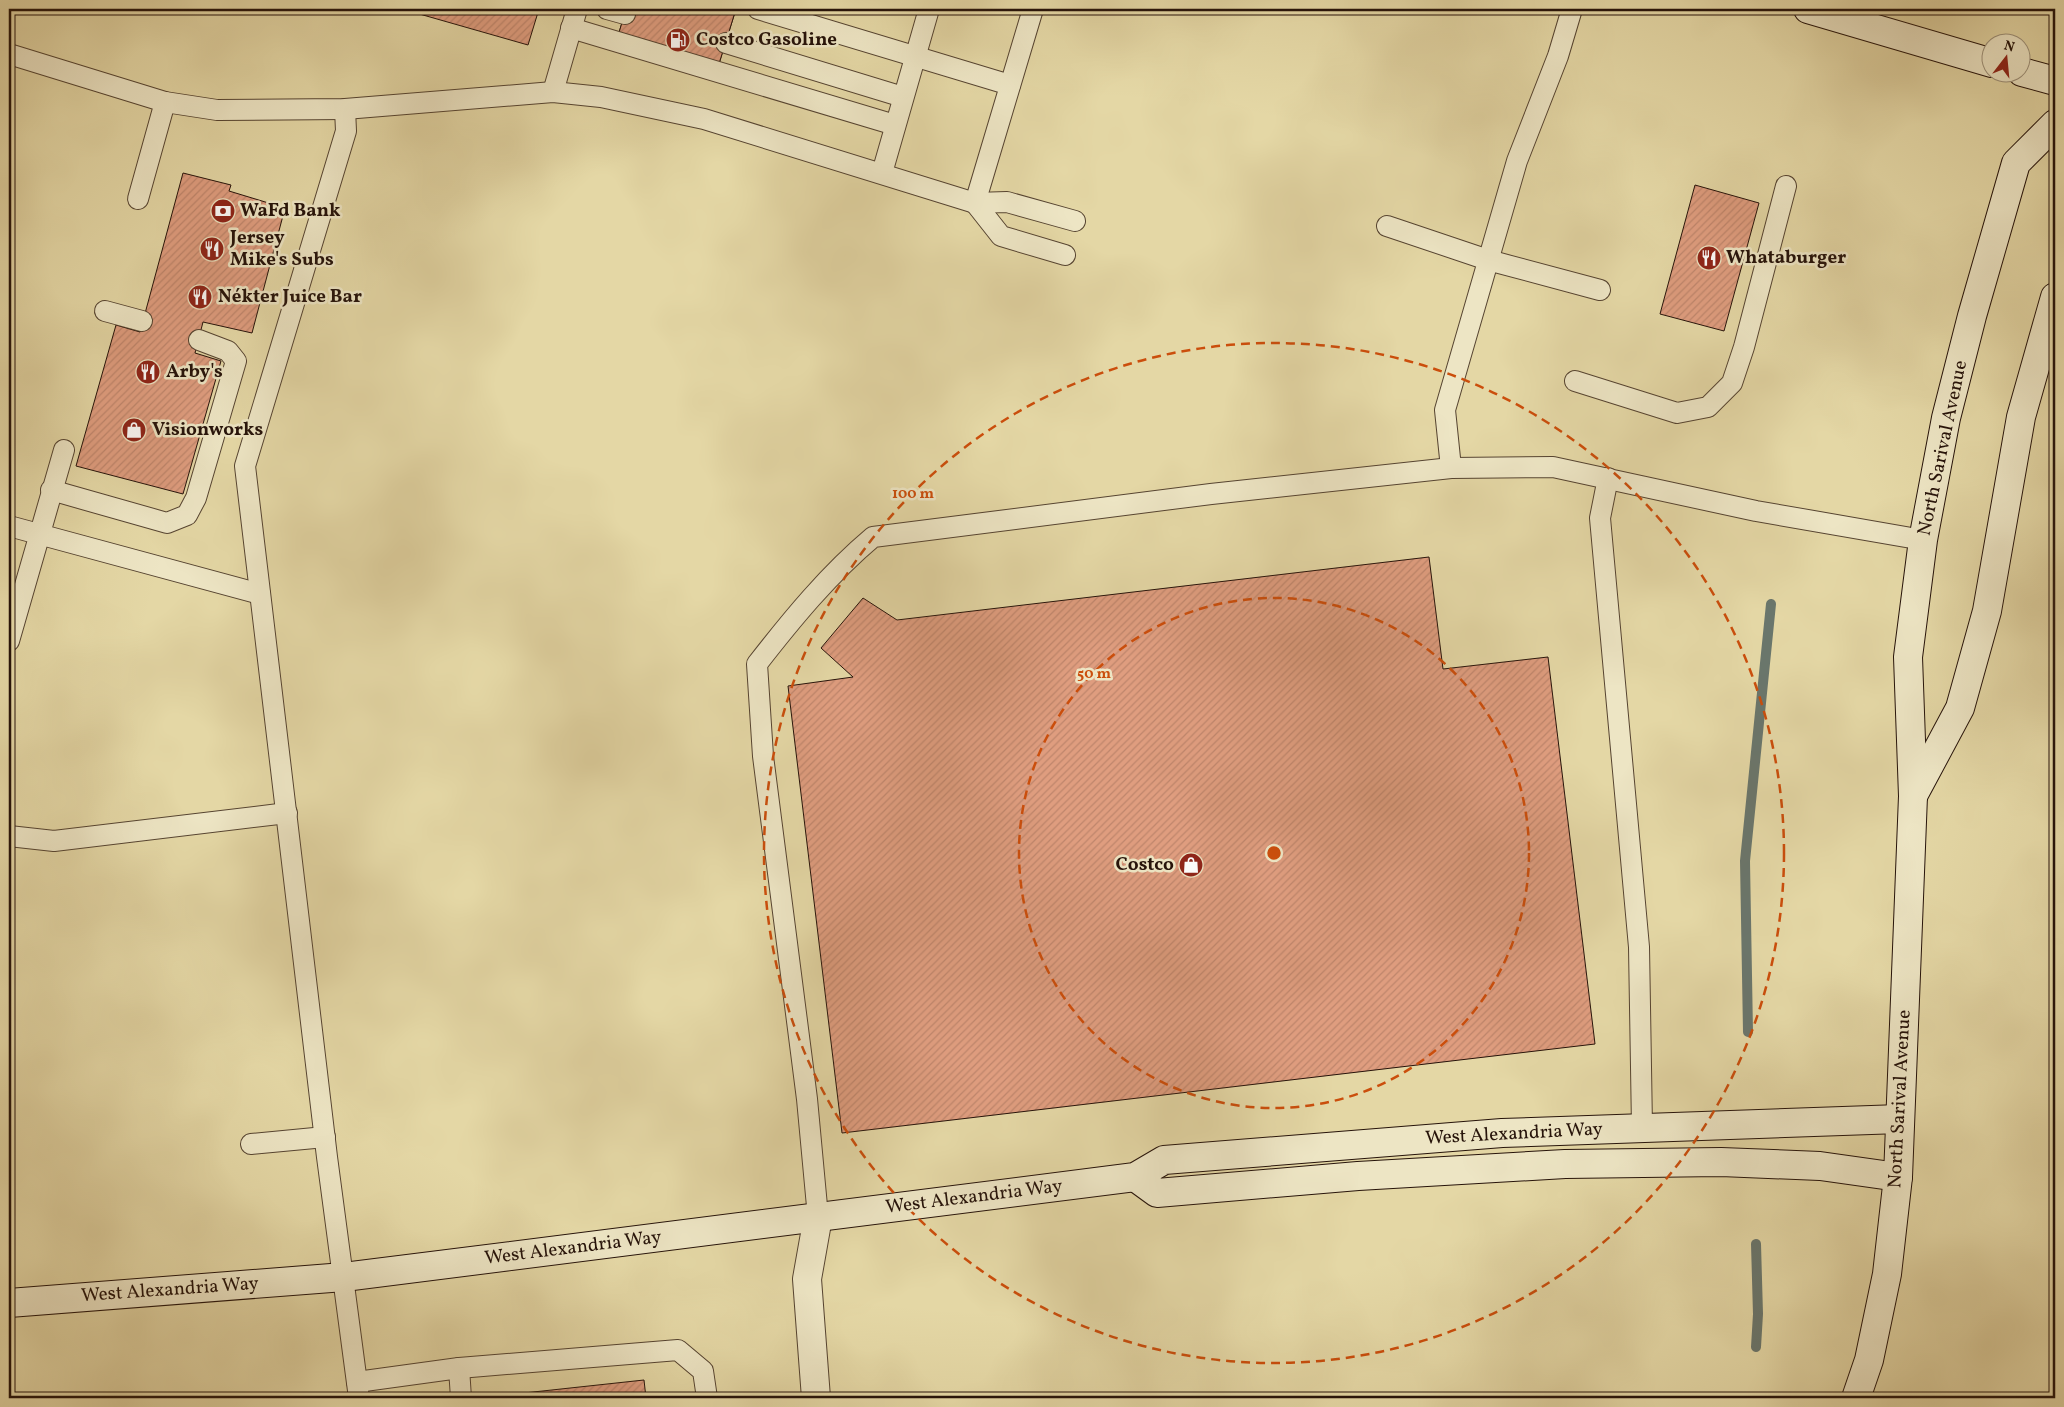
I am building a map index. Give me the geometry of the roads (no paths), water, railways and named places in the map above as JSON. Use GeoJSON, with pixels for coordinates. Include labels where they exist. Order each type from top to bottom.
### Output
{"type":"FeatureCollection","features":[{"type":"Feature","properties":{"kind":"street"},"geometry":{"type":"LineString","coordinates":[[1808,9],[1982,60]]}},
{"type":"Feature","properties":{"kind":"street"},"geometry":{"type":"LineString","coordinates":[[2032,75],[2055,81]]}},
{"type":"Feature","properties":{"kind":"street","name":"North Sarival Avenue"},"geometry":{"type":"LineString","coordinates":[[1856,1398],[1869,1360],[1888,1274],[1898,1177],[1914,796],[1908,657],[1923,540],[1946,418],[1972,316],[2016,163],[2055,124]]}},
{"type":"Feature","properties":{"kind":"street","name":"North Sarival Avenue"},"geometry":{"type":"LineString","coordinates":[[1914,796],[1960,708],[1987,611],[2021,417],[2055,297]]}},
{"type":"Feature","properties":{"kind":"street","name":"West Alexandria Way"},"geometry":{"type":"LineString","coordinates":[[9,1303],[344,1277],[1135,1177],[1164,1160],[1502,1133],[1642,1126],[1900,1119]]}},
{"type":"Feature","properties":{"kind":"street","name":"West Alexandria Way"},"geometry":{"type":"LineString","coordinates":[[1135,1177],[1157,1193],[1358,1176],[1565,1164],[1741,1163],[1820,1166],[1898,1177]]}},
{"type":"Feature","properties":{"kind":"street"},"geometry":{"type":"LineString","coordinates":[[816,1398],[807,1280],[818,1217]]}},
{"type":"Feature","properties":{"kind":"lane"},"geometry":{"type":"LineString","coordinates":[[553,92],[577,9]]}},
{"type":"Feature","properties":{"kind":"lane"},"geometry":{"type":"LineString","coordinates":[[758,9],[915,58],[1010,85]]}},
{"type":"Feature","properties":{"kind":"lane"},"geometry":{"type":"LineString","coordinates":[[882,173],[929,9]]}},
{"type":"Feature","properties":{"kind":"lane"},"geometry":{"type":"LineString","coordinates":[[974,203],[1033,9]]}},
{"type":"Feature","properties":{"kind":"lane"},"geometry":{"type":"LineString","coordinates":[[1451,468],[1445,410],[1517,161],[1558,56],[1572,9]]}},
{"type":"Feature","properties":{"kind":"lane"},"geometry":{"type":"LineString","coordinates":[[571,28],[895,125]]}},
{"type":"Feature","properties":{"kind":"lane"},"geometry":{"type":"LineString","coordinates":[[726,43],[903,97]]}},
{"type":"Feature","properties":{"kind":"lane"},"geometry":{"type":"LineString","coordinates":[[9,54],[165,102],[217,110],[345,109],[553,92],[601,97],[704,119],[974,203],[1007,202],[1075,220]]}},
{"type":"Feature","properties":{"kind":"lane"},"geometry":{"type":"LineString","coordinates":[[138,199],[165,102]]}},
{"type":"Feature","properties":{"kind":"lane"},"geometry":{"type":"LineString","coordinates":[[345,109],[346,131],[245,466],[325,1137],[358,1390],[459,1368],[678,1350],[703,1371],[706,1398]]}},
{"type":"Feature","properties":{"kind":"lane"},"geometry":{"type":"LineString","coordinates":[[1575,381],[1677,413],[1708,407],[1732,383],[1786,186]]}},
{"type":"Feature","properties":{"kind":"lane"},"geometry":{"type":"LineString","coordinates":[[974,203],[1001,236],[1064,254]]}},
{"type":"Feature","properties":{"kind":"lane"},"geometry":{"type":"LineString","coordinates":[[1387,226],[1488,260],[1600,290]]}},
{"type":"Feature","properties":{"kind":"lane"},"geometry":{"type":"LineString","coordinates":[[105,311],[142,321]]}},
{"type":"Feature","properties":{"kind":"lane"},"geometry":{"type":"LineString","coordinates":[[51,490],[167,523],[187,515],[196,498],[236,362],[228,351],[199,340]]}},
{"type":"Feature","properties":{"kind":"lane"},"geometry":{"type":"LineString","coordinates":[[9,641],[38,534],[64,450]]}},
{"type":"Feature","properties":{"kind":"lane"},"geometry":{"type":"LineString","coordinates":[[818,1217],[806,1099],[763,756],[757,664],[781,633],[848,558],[873,537],[1201,495],[1451,468],[1553,468],[1608,478],[1756,511],[1923,540]]}},
{"type":"Feature","properties":{"kind":"lane"},"geometry":{"type":"LineString","coordinates":[[1608,478],[1600,518],[1639,947],[1642,1126]]}},
{"type":"Feature","properties":{"kind":"lane"},"geometry":{"type":"LineString","coordinates":[[9,526],[260,594]]}},
{"type":"Feature","properties":{"kind":"lane"},"geometry":{"type":"LineString","coordinates":[[9,836],[54,841],[287,813]]}},
{"type":"Feature","properties":{"kind":"lane"},"geometry":{"type":"LineString","coordinates":[[251,1144],[325,1137]]}},
{"type":"Feature","properties":{"kind":"lane"},"geometry":{"type":"LineString","coordinates":[[459,1368],[461,1398]]}},
{"type":"Feature","properties":{"kind":"waterway"},"geometry":{"type":"LineString","coordinates":[[1748,1032],[1745,861],[1771,604]]}},
{"type":"Feature","properties":{"kind":"waterway"},"geometry":{"type":"LineString","coordinates":[[1756,1244],[1758,1314],[1756,1347]]}},
{"type":"Feature","properties":{"kind":"place","name":"Costco Gasoline"},"geometry":{"type":"Point","coordinates":[678,40]}},
{"type":"Feature","properties":{"kind":"place","name":"WaFd Bank"},"geometry":{"type":"Point","coordinates":[223,211]}},
{"type":"Feature","properties":{"kind":"place","name":"Jersey Mike's Subs"},"geometry":{"type":"Point","coordinates":[212,249]}},
{"type":"Feature","properties":{"kind":"place","name":"Whataburger"},"geometry":{"type":"Point","coordinates":[1709,258]}},
{"type":"Feature","properties":{"kind":"place","name":"Nékter Juice Bar"},"geometry":{"type":"Point","coordinates":[200,297]}},
{"type":"Feature","properties":{"kind":"place","name":"Arby's"},"geometry":{"type":"Point","coordinates":[148,372]}},
{"type":"Feature","properties":{"kind":"place","name":"Visionworks"},"geometry":{"type":"Point","coordinates":[134,430]}},
{"type":"Feature","properties":{"kind":"place","name":"Costco"},"geometry":{"type":"Point","coordinates":[1191,865]}}]}
